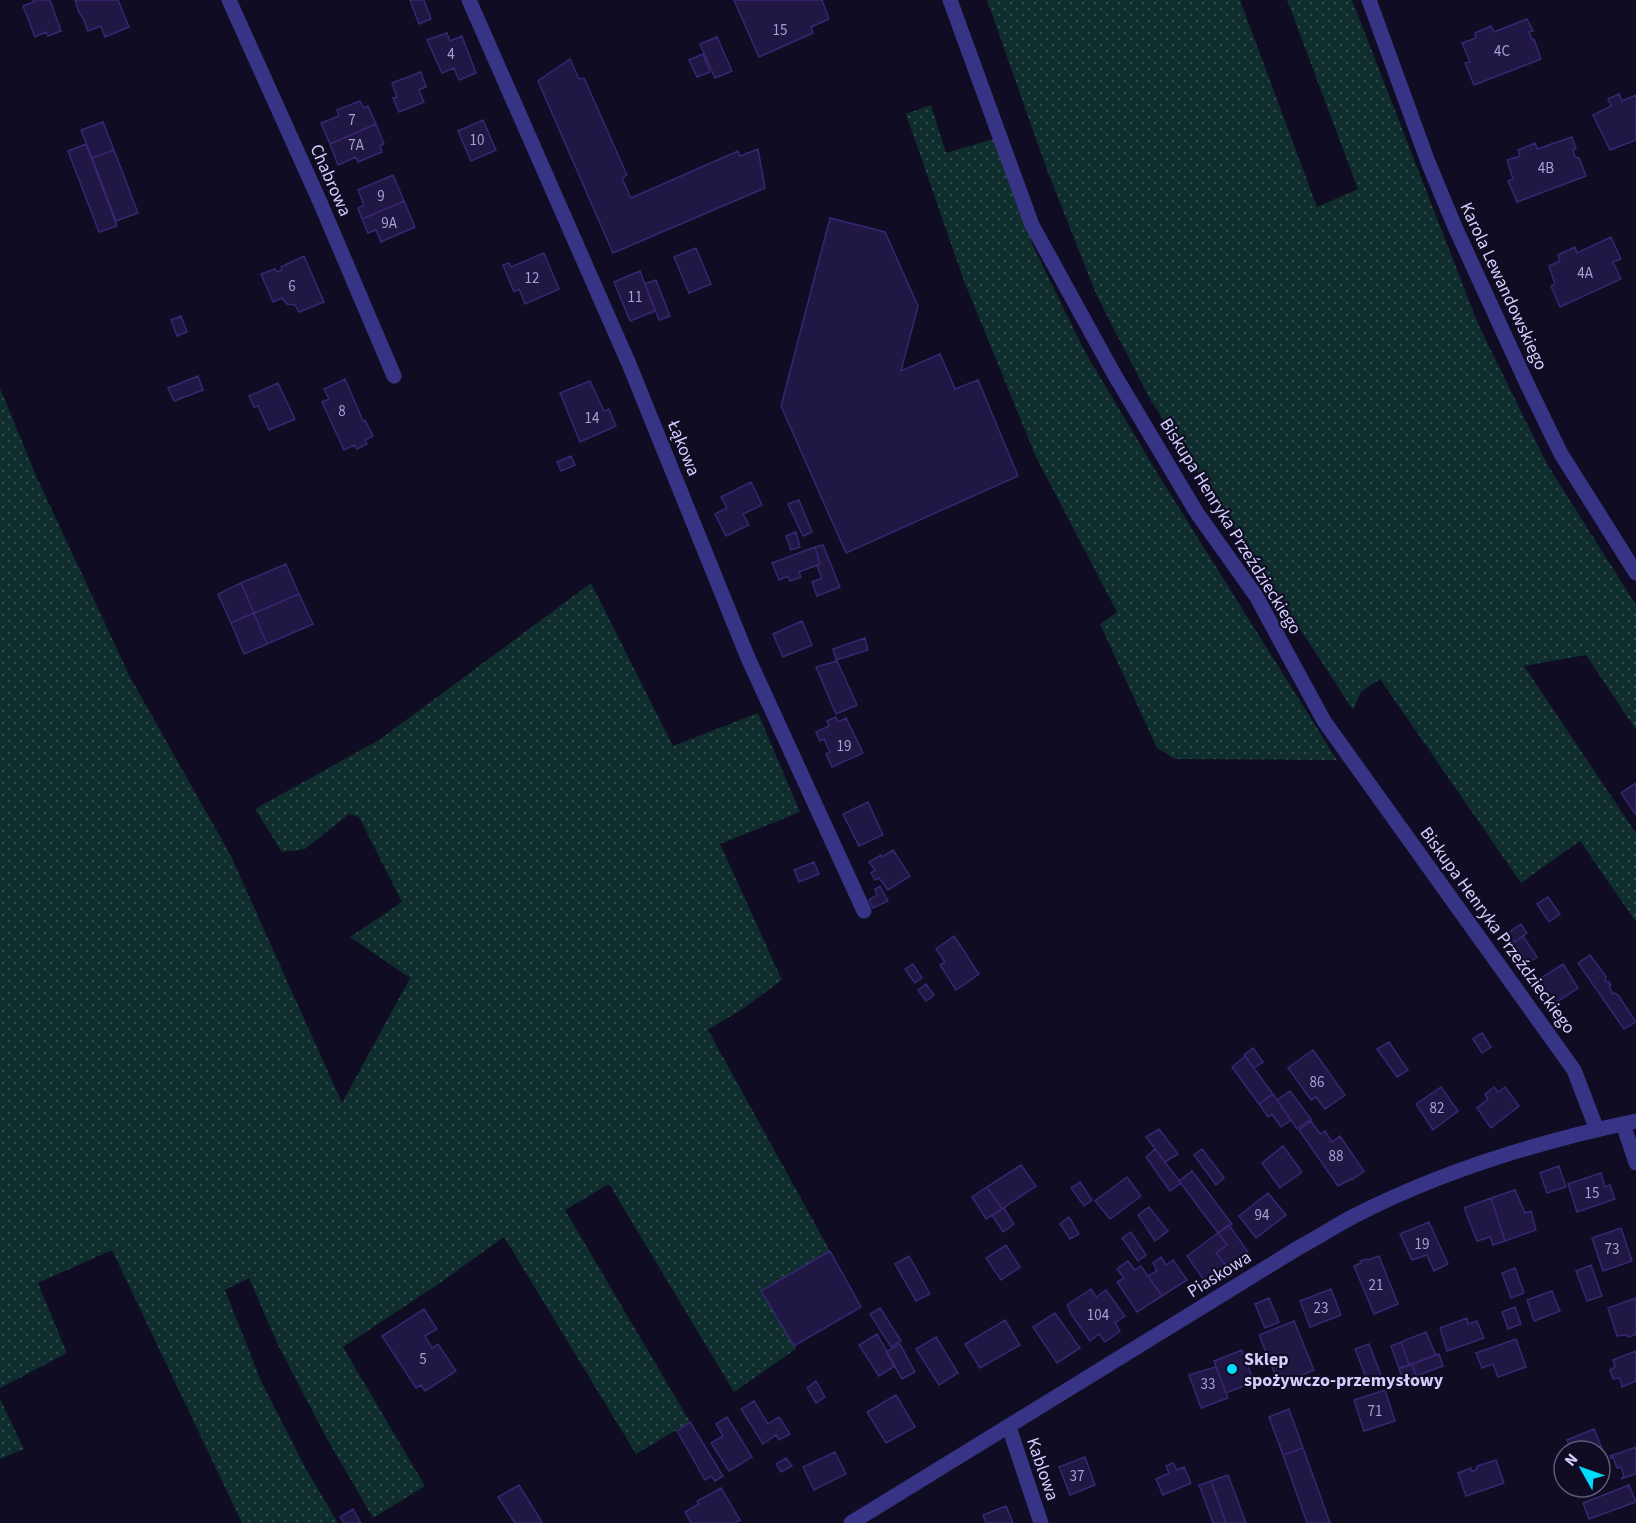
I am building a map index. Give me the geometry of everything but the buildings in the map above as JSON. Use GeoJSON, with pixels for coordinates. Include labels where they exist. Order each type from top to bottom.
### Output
{"type":"FeatureCollection","features":[{"type":"Feature","properties":{"kind":"street","name":"Chabrowa"},"geometry":{"type":"LineString","coordinates":[[229,0],[315,191],[394,376]]}},
{"type":"Feature","properties":{"kind":"street","name":"Łąkowa"},"geometry":{"type":"LineString","coordinates":[[469,0],[629,364],[748,657],[864,910]]}},
{"type":"Feature","properties":{"kind":"street","name":"Biskupa Henryka Przeździeckiego"},"geometry":{"type":"LineString","coordinates":[[950,0],[1032,225],[1114,374],[1197,513],[1256,596],[1324,721],[1574,1070],[1597,1130]]}},
{"type":"Feature","properties":{"kind":"street","name":"Karola Lewandowskiego"},"geometry":{"type":"LineString","coordinates":[[1369,0],[1428,162],[1524,377],[1561,454],[1636,573]]}},
{"type":"Feature","properties":{"kind":"street","name":"Piaskowa"},"geometry":{"type":"LineString","coordinates":[[851,1523],[1298,1248],[1354,1216],[1412,1190],[1497,1158],[1557,1139],[1630,1122]]}},
{"type":"Feature","properties":{"kind":"street"},"geometry":{"type":"LineString","coordinates":[[1630,1122],[1636,1163]]}},
{"type":"Feature","properties":{"kind":"street","name":"Kablowa"},"geometry":{"type":"LineString","coordinates":[[1009,1427],[1041,1523]]}},
{"type":"Feature","properties":{"kind":"green space"},"geometry":{"type":"Polygon","coordinates":[[[987,0],[1240,0],[1317,207],[1358,189],[1287,0],[1352,0],[1479,326],[1547,464],[1636,605],[1636,730],[1586,655],[1524,666],[1636,833],[1636,922],[1580,841],[1521,883],[1380,679],[1361,692],[1353,710],[1151,401],[1097,296],[1047,170],[987,0]]]}},
{"type":"Feature","properties":{"kind":"green space"},"geometry":{"type":"Polygon","coordinates":[[[931,105],[946,153],[993,139],[1034,248],[1084,350],[1156,471],[1337,760],[1175,759],[1157,748],[1100,624],[1117,612],[1036,457],[964,281],[906,114],[931,105]]]}},
{"type":"Feature","properties":{"kind":"green space"},"geometry":{"type":"Polygon","coordinates":[[[0,388],[37,478],[130,677],[231,856],[342,1103],[410,978],[350,937],[402,902],[359,817],[349,814],[305,849],[282,852],[255,809],[379,740],[591,583],[673,746],[758,713],[800,812],[720,844],[782,980],[744,1008],[708,1030],[830,1251],[761,1291],[796,1349],[734,1392],[609,1184],[565,1210],[690,1422],[636,1454],[504,1237],[437,1285],[343,1347],[425,1486],[373,1518],[327,1439],[277,1343],[249,1278],[225,1290],[261,1381],[306,1469],[338,1523],[242,1523],[112,1250],[38,1283],[67,1353],[0,1388],[0,388]]]}},
{"type":"Feature","properties":{"kind":"green space"},"geometry":{"type":"Polygon","coordinates":[[[0,1399],[24,1449],[0,1459],[0,1399]]]}},
{"type":"Feature","properties":{"kind":"place","name":"Sklep spożywczo-przemysłowy"},"geometry":{"type":"Point","coordinates":[1232,1369]}}]}
